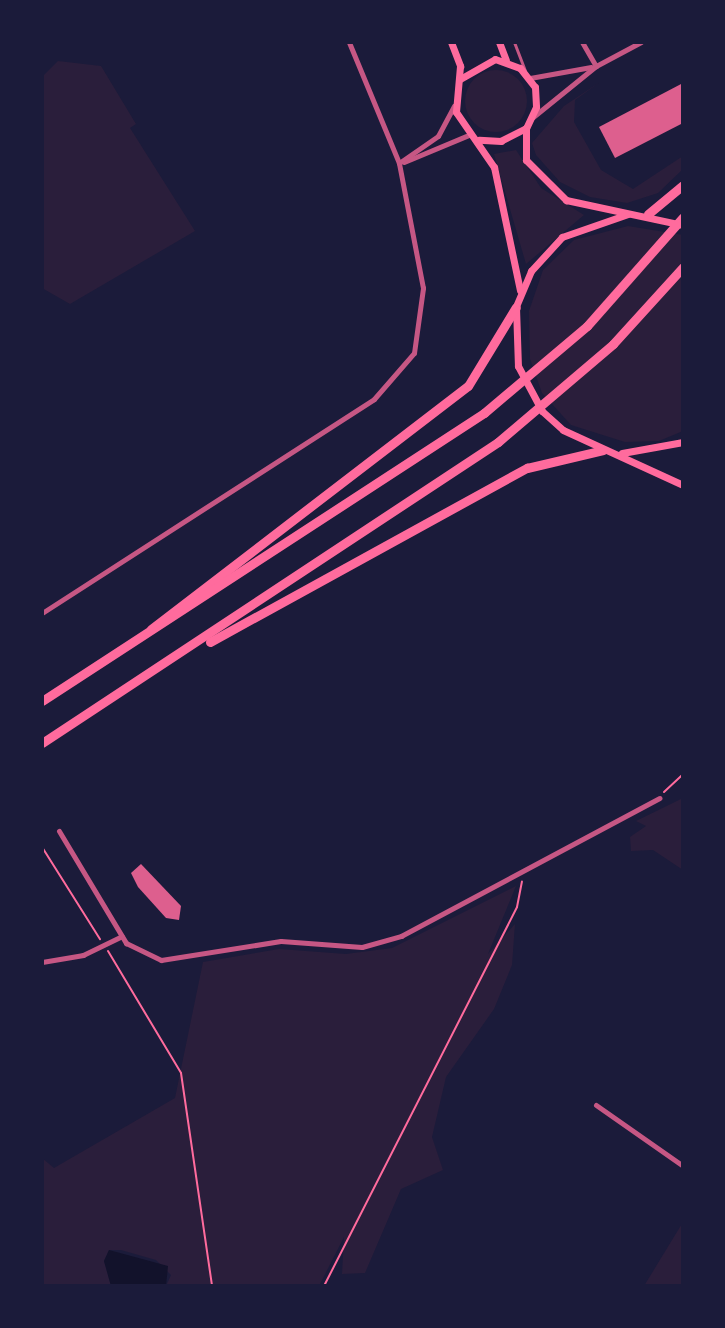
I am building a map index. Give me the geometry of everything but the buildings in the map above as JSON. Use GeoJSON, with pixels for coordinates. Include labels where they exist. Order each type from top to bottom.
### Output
{"type":"FeatureCollection","features":[{"type":"Feature","properties":{"kind":"highway"},"geometry":{"type":"LineString","coordinates":[[648,214],[683,185]]}},
{"type":"Feature","properties":{"kind":"highway"},"geometry":{"type":"LineString","coordinates":[[42,701],[135,645],[484,413],[587,326],[683,217]]}},
{"type":"Feature","properties":{"kind":"highway"},"geometry":{"type":"LineString","coordinates":[[42,743],[188,651],[498,442],[613,344],[683,267]]}},
{"type":"Feature","properties":{"kind":"highway"},"geometry":{"type":"LineString","coordinates":[[135,645],[178,604],[468,386],[516,307]]}},
{"type":"Feature","properties":{"kind":"highway"},"geometry":{"type":"LineString","coordinates":[[188,651],[254,624],[527,468],[603,450]]}},
{"type":"Feature","properties":{"kind":"main road"},"geometry":{"type":"LineString","coordinates":[[451,42],[460,66],[455,105],[471,134],[479,140],[501,189],[521,292]]}},
{"type":"Feature","properties":{"kind":"main road"},"geometry":{"type":"LineString","coordinates":[[479,140],[501,141],[526,128],[533,118],[528,76],[506,60],[499,42]]}},
{"type":"Feature","properties":{"kind":"main road"},"geometry":{"type":"LineString","coordinates":[[456,89],[473,66],[506,60]]}},
{"type":"Feature","properties":{"kind":"main road"},"geometry":{"type":"LineString","coordinates":[[526,128],[526,160],[547,188],[590,209],[648,214],[683,225]]}},
{"type":"Feature","properties":{"kind":"main road"},"geometry":{"type":"LineString","coordinates":[[628,214],[562,237],[521,292],[516,307],[518,366],[542,411],[603,450],[683,485]]}},
{"type":"Feature","properties":{"kind":"main road"},"geometry":{"type":"LineString","coordinates":[[615,453],[683,442]]}},
{"type":"Feature","properties":{"kind":"street"},"geometry":{"type":"LineString","coordinates":[[42,613],[393,384],[414,353],[424,315],[399,163],[349,42]]}},
{"type":"Feature","properties":{"kind":"street"},"geometry":{"type":"LineString","coordinates":[[582,42],[596,66]]}},
{"type":"Feature","properties":{"kind":"street"},"geometry":{"type":"LineString","coordinates":[[533,118],[596,66],[641,42]]}},
{"type":"Feature","properties":{"kind":"street"},"geometry":{"type":"LineString","coordinates":[[528,76],[596,66]]}},
{"type":"Feature","properties":{"kind":"street"},"geometry":{"type":"LineString","coordinates":[[399,163],[438,136],[455,105]]}},
{"type":"Feature","properties":{"kind":"street"},"geometry":{"type":"LineString","coordinates":[[399,163],[471,134]]}},
{"type":"Feature","properties":{"kind":"street"},"geometry":{"type":"LineString","coordinates":[[59,831],[122,936],[161,960],[281,941],[362,947],[401,936],[521,876],[659,798]]}},
{"type":"Feature","properties":{"kind":"street"},"geometry":{"type":"LineString","coordinates":[[42,962],[105,946],[122,936]]}},
{"type":"Feature","properties":{"kind":"street"},"geometry":{"type":"LineString","coordinates":[[596,1105],[683,1166]]}},
{"type":"Feature","properties":{"kind":"lane"},"geometry":{"type":"LineString","coordinates":[[514,42],[528,76]]}},
{"type":"Feature","properties":{"kind":"path"},"geometry":{"type":"LineString","coordinates":[[659,798],[683,774]]}},
{"type":"Feature","properties":{"kind":"path"},"geometry":{"type":"LineString","coordinates":[[42,847],[181,1073],[212,1286]]}},
{"type":"Feature","properties":{"kind":"path"},"geometry":{"type":"LineString","coordinates":[[324,1286],[512,918],[521,876]]}},
{"type":"Feature","properties":{"kind":"shaded area"},"geometry":{"type":"Polygon","coordinates":[[[58,61],[101,66],[136,124],[130,128],[195,231],[70,304],[42,288],[42,77],[58,61]]]}},
{"type":"Feature","properties":{"kind":"shaded area"},"geometry":{"type":"Polygon","coordinates":[[[496,70],[518,79],[527,101],[518,123],[496,132],[474,123],[465,101],[474,79],[496,70]]]}},
{"type":"Feature","properties":{"kind":"shaded area"},"geometry":{"type":"Polygon","coordinates":[[[600,82],[575,100],[574,122],[601,170],[633,189],[683,156],[683,169],[658,193],[627,203],[590,197],[560,182],[536,155],[532,143],[564,106],[600,82]]]}},
{"type":"Feature","properties":{"kind":"shaded area"},"geometry":{"type":"Polygon","coordinates":[[[516,150],[541,188],[584,215],[526,264],[494,154],[516,150]]]}},
{"type":"Feature","properties":{"kind":"shaded area"},"geometry":{"type":"Polygon","coordinates":[[[628,226],[683,235],[683,431],[659,441],[625,442],[571,425],[542,393],[530,359],[529,311],[543,270],[574,240],[628,226]]]}},
{"type":"Feature","properties":{"kind":"shaded area"},"geometry":{"type":"Polygon","coordinates":[[[683,798],[683,870],[653,850],[631,851],[630,837],[646,826],[636,821],[683,798]]]}},
{"type":"Feature","properties":{"kind":"shaded area"},"geometry":{"type":"Polygon","coordinates":[[[516,886],[488,954],[515,924],[512,965],[494,1009],[446,1077],[432,1137],[443,1170],[401,1189],[365,1273],[342,1274],[344,1237],[319,1286],[166,1286],[171,1275],[156,1260],[121,1250],[109,1250],[104,1261],[111,1286],[42,1286],[42,1158],[54,1168],[175,1098],[203,962],[279,949],[346,954],[392,948],[516,886]]]}},
{"type":"Feature","properties":{"kind":"shaded area"},"geometry":{"type":"Polygon","coordinates":[[[683,1222],[683,1286],[644,1286],[683,1222]]]}},
{"type":"Feature","properties":{"kind":"shaded area"},"geometry":{"type":"Polygon","coordinates":[[[109,1250],[168,1266],[166,1286],[111,1286],[104,1261],[109,1250]]]}}]}
